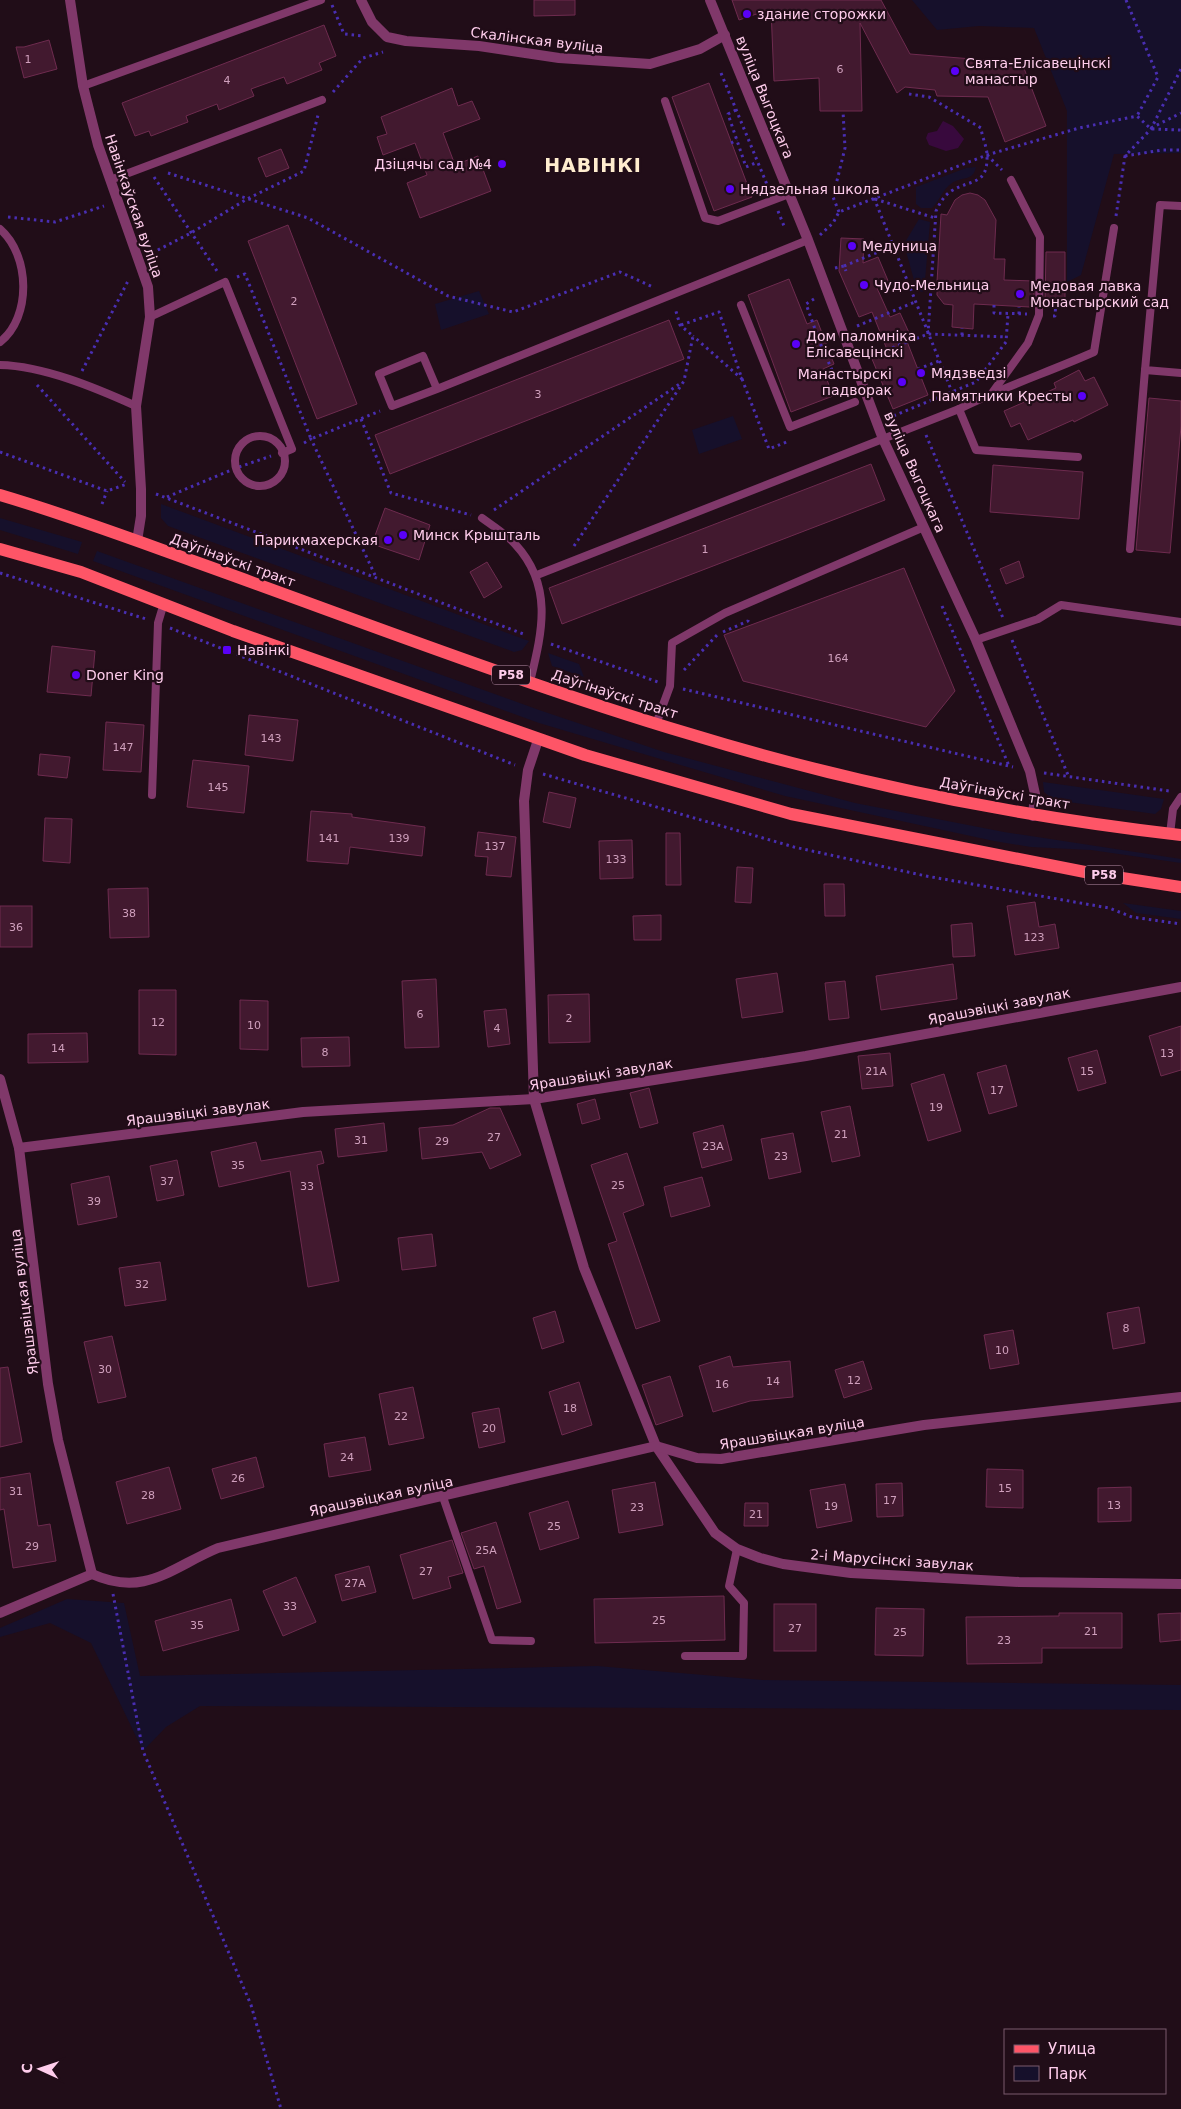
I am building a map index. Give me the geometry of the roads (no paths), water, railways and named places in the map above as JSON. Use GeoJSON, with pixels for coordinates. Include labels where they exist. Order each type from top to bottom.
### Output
{"type":"FeatureCollection","features":[{"type":"Feature","properties":{"kind":"main road","name":"Даўгінаўскі тракт"},"geometry":{"type":"LineString","coordinates":[[0,495],[137,541],[530,682],[656,724],[827,771],[975,805],[1033,816],[1176,834]]}},
{"type":"Feature","properties":{"kind":"main road","name":"Р58"},"geometry":{"type":"LineString","coordinates":[[0,549],[81,572],[233,631],[538,740],[791,814],[1090,873],[1181,887]]}},
{"type":"Feature","properties":{"kind":"street","name":"Навінкаўская вуліца"},"geometry":{"type":"LineString","coordinates":[[70,0],[83,86],[98,146],[148,287],[150,318],[136,406],[141,489],[141,516],[137,541]]}},
{"type":"Feature","properties":{"kind":"street","name":"Скалінская вуліца"},"geometry":{"type":"LineString","coordinates":[[361,0],[372,22],[387,37],[406,41],[479,46],[558,58],[650,64],[700,48],[725,35]]}},
{"type":"Feature","properties":{"kind":"street","name":"вуліца Выгоцкага"},"geometry":{"type":"LineString","coordinates":[[710,0],[808,240],[883,439],[976,640],[1030,771],[1035,794],[1033,816]]}},
{"type":"Feature","properties":{"kind":"street","name":"2-і Марусінскі завулак"},"geometry":{"type":"LineString","coordinates":[[538,740],[528,770],[524,801],[534,1099],[584,1268],[656,1446],[705,1521],[715,1533],[738,1550],[783,1564],[869,1575],[1019,1582],[1181,1584]]}},
{"type":"Feature","properties":{"kind":"street","name":"Ярашэвіцкі завулак"},"geometry":{"type":"LineString","coordinates":[[19,1148],[303,1112],[534,1099],[806,1056],[1181,987]]}},
{"type":"Feature","properties":{"kind":"street","name":"Ярашэвіцкая вуліца"},"geometry":{"type":"LineString","coordinates":[[0,1079],[19,1148],[48,1384],[58,1440],[92,1574],[111,1582],[144,1581],[167,1574],[218,1548],[656,1446],[690,1457],[721,1459],[924,1425],[1181,1397]]}},
{"type":"Feature","properties":{"kind":"street"},"geometry":{"type":"LineString","coordinates":[[0,1613],[92,1574]]}},
{"type":"Feature","properties":{"kind":"lane"},"geometry":{"type":"LineString","coordinates":[[83,86],[321,0]]}},
{"type":"Feature","properties":{"kind":"lane"},"geometry":{"type":"LineString","coordinates":[[110,180],[322,100]]}},
{"type":"Feature","properties":{"kind":"lane"},"geometry":{"type":"LineString","coordinates":[[665,101],[705,218],[718,221],[789,194]]}},
{"type":"Feature","properties":{"kind":"lane"},"geometry":{"type":"LineString","coordinates":[[992,393],[1028,343],[1038,315],[1040,237],[1011,180]]}},
{"type":"Feature","properties":{"kind":"lane"},"geometry":{"type":"LineString","coordinates":[[1130,549],[1160,205],[1181,206]]}},
{"type":"Feature","properties":{"kind":"lane"},"geometry":{"type":"LineString","coordinates":[[537,575],[922,424],[992,393],[1043,375],[1094,352],[1114,228]]}},
{"type":"Feature","properties":{"kind":"lane"},"geometry":{"type":"LineString","coordinates":[[0,230],[6,235],[20,262],[24,290],[18,317],[0,342]]}},
{"type":"Feature","properties":{"kind":"lane"},"geometry":{"type":"LineString","coordinates":[[437,389],[423,356],[379,374],[392,406],[437,389],[808,240]]}},
{"type":"Feature","properties":{"kind":"lane"},"geometry":{"type":"LineString","coordinates":[[150,318],[225,282],[292,449],[282,453]]}},
{"type":"Feature","properties":{"kind":"lane"},"geometry":{"type":"LineString","coordinates":[[741,304],[790,427],[855,402]]}},
{"type":"Feature","properties":{"kind":"lane"},"geometry":{"type":"LineString","coordinates":[[0,365],[20,366],[76,383],[136,406]]}},
{"type":"Feature","properties":{"kind":"lane"},"geometry":{"type":"LineString","coordinates":[[1145,370],[1181,372]]}},
{"type":"Feature","properties":{"kind":"lane"},"geometry":{"type":"LineString","coordinates":[[959,409],[976,450],[1078,457]]}},
{"type":"Feature","properties":{"kind":"lane"},"geometry":{"type":"LineString","coordinates":[[265,437],[279,446],[282,453],[285,461],[280,476],[267,485],[251,485],[244,481],[236,468],[237,451],[249,439],[265,437]]}},
{"type":"Feature","properties":{"kind":"lane"},"geometry":{"type":"LineString","coordinates":[[482,518],[515,544],[537,575],[542,612],[540,640],[530,682]]}},
{"type":"Feature","properties":{"kind":"lane"},"geometry":{"type":"LineString","coordinates":[[656,724],[670,686],[672,643],[725,613],[924,527]]}},
{"type":"Feature","properties":{"kind":"lane"},"geometry":{"type":"LineString","coordinates":[[152,795],[158,623],[164,603]]}},
{"type":"Feature","properties":{"kind":"lane"},"geometry":{"type":"LineString","coordinates":[[976,640],[1038,619],[1060,605],[1181,622]]}},
{"type":"Feature","properties":{"kind":"lane"},"geometry":{"type":"LineString","coordinates":[[1176,834],[1173,809],[1181,797]]}},
{"type":"Feature","properties":{"kind":"lane"},"geometry":{"type":"LineString","coordinates":[[443,1496],[492,1640],[531,1642]]}},
{"type":"Feature","properties":{"kind":"lane"},"geometry":{"type":"LineString","coordinates":[[685,1656],[743,1656],[744,1603],[729,1586],[738,1550]]}},
{"type":"Feature","properties":{"kind":"place","name":"здание сторожки"},"geometry":{"type":"Point","coordinates":[747,14]}},
{"type":"Feature","properties":{"kind":"place","name":"Свята-Елісавецінскі манастыр"},"geometry":{"type":"Point","coordinates":[955,71]}},
{"type":"Feature","properties":{"kind":"place","name":"Дзіцячы сад №4"},"geometry":{"type":"Point","coordinates":[502,164]}},
{"type":"Feature","properties":{"kind":"place","name":"Нядзельная школа"},"geometry":{"type":"Point","coordinates":[730,189]}},
{"type":"Feature","properties":{"kind":"place","name":"Медуница"},"geometry":{"type":"Point","coordinates":[852,246]}},
{"type":"Feature","properties":{"kind":"place","name":"Чудо-Мельница"},"geometry":{"type":"Point","coordinates":[864,285]}},
{"type":"Feature","properties":{"kind":"place","name":"Медовая лавка Монастырский сад"},"geometry":{"type":"Point","coordinates":[1020,294]}},
{"type":"Feature","properties":{"kind":"place","name":"Дом паломніка Елісавецінскі"},"geometry":{"type":"Point","coordinates":[796,344]}},
{"type":"Feature","properties":{"kind":"place","name":"Мядзведзі"},"geometry":{"type":"Point","coordinates":[921,373]}},
{"type":"Feature","properties":{"kind":"place","name":"Манастырскі падворак"},"geometry":{"type":"Point","coordinates":[902,382]}},
{"type":"Feature","properties":{"kind":"place","name":"Памятники Кресты"},"geometry":{"type":"Point","coordinates":[1082,396]}},
{"type":"Feature","properties":{"kind":"place","name":"Минск Крышталь"},"geometry":{"type":"Point","coordinates":[403,535]}},
{"type":"Feature","properties":{"kind":"place","name":"Парикмахерская"},"geometry":{"type":"Point","coordinates":[388,540]}},
{"type":"Feature","properties":{"kind":"place","name":"Навінкі"},"geometry":{"type":"Point","coordinates":[227,650]}},
{"type":"Feature","properties":{"kind":"place","name":"Doner King"},"geometry":{"type":"Point","coordinates":[76,675]}},
{"type":"Feature","properties":{"kind":"district","name":"НАВІНКІ"},"geometry":{"type":"Point","coordinates":[593,165]}}]}
